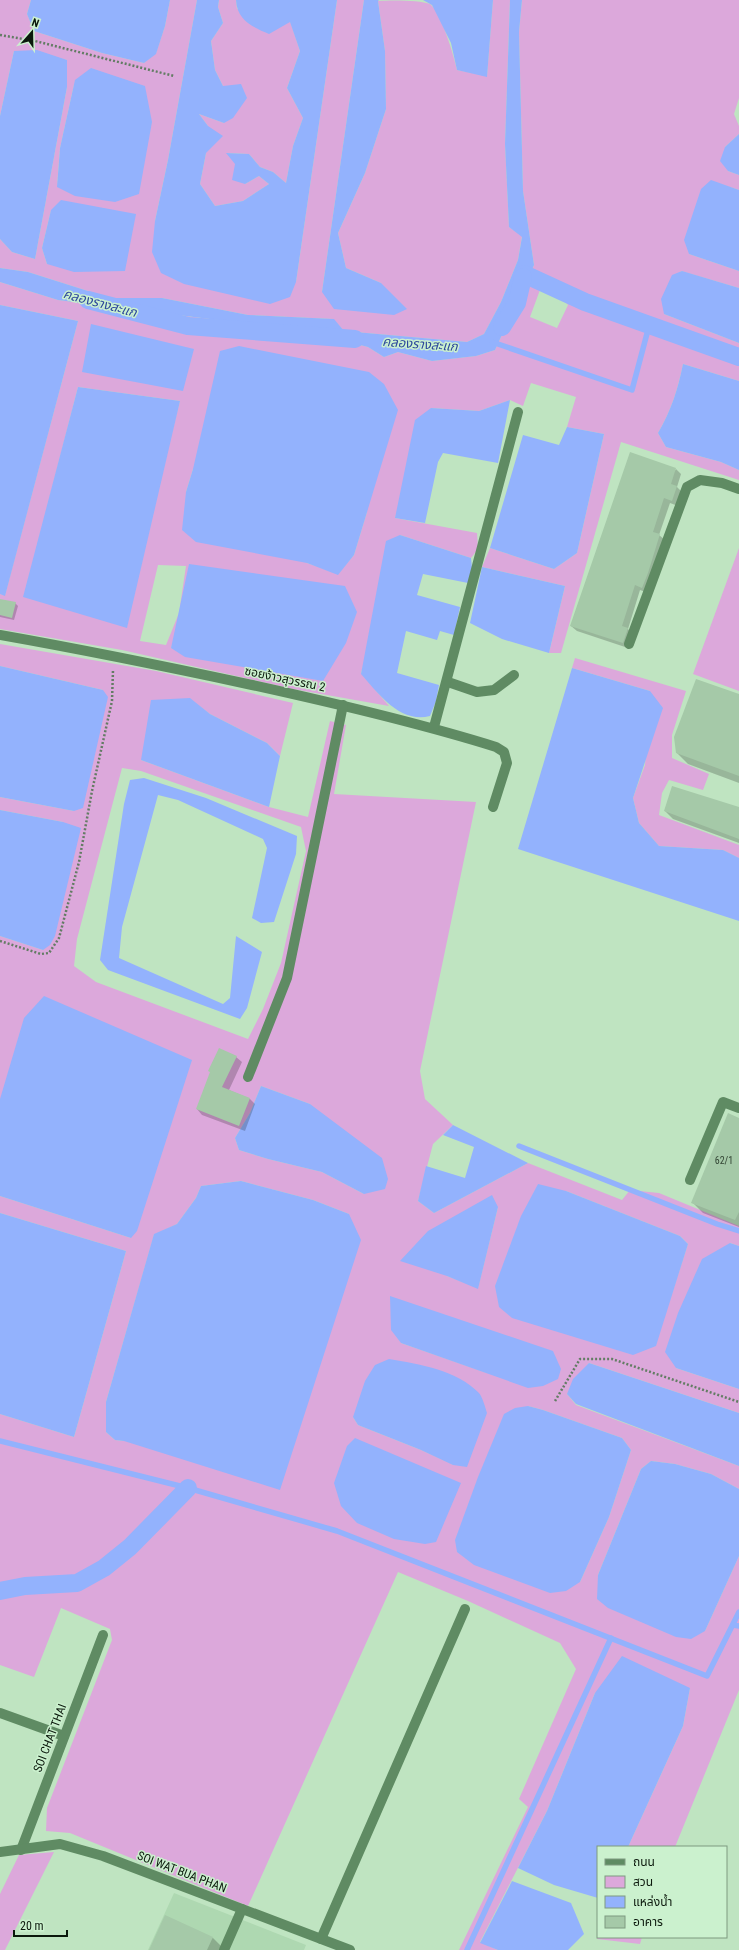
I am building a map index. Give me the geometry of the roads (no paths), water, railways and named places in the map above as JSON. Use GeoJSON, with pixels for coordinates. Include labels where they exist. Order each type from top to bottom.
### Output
{"type":"FeatureCollection","features":[{"type":"Feature","properties":{"kind":"street"},"geometry":{"type":"LineString","coordinates":[[434,728],[448,682],[518,412]]}},
{"type":"Feature","properties":{"kind":"street"},"geometry":{"type":"LineString","coordinates":[[629,644],[687,487],[700,480],[722,483],[739,489]]}},
{"type":"Feature","properties":{"kind":"street","name":"ซอยง้าวสุวรรณ 2"},"geometry":{"type":"LineString","coordinates":[[0,635],[114,655],[343,705],[434,728],[496,747],[504,752],[507,763],[493,806]]}},
{"type":"Feature","properties":{"kind":"street"},"geometry":{"type":"LineString","coordinates":[[448,682],[477,692],[494,690],[514,675]]}},
{"type":"Feature","properties":{"kind":"street"},"geometry":{"type":"LineString","coordinates":[[248,1077],[287,978],[343,705]]}},
{"type":"Feature","properties":{"kind":"street"},"geometry":{"type":"LineString","coordinates":[[690,1180],[722,1102],[739,1108]]}},
{"type":"Feature","properties":{"kind":"street"},"geometry":{"type":"LineString","coordinates":[[321,1939],[466,1610]]}},
{"type":"Feature","properties":{"kind":"street","name":"SOI CHAT THAI"},"geometry":{"type":"LineString","coordinates":[[21,1850],[103,1635]]}},
{"type":"Feature","properties":{"kind":"street"},"geometry":{"type":"LineString","coordinates":[[0,1713],[64,1736]]}},
{"type":"Feature","properties":{"kind":"street","name":"SOI WAT BUA PHAN"},"geometry":{"type":"LineString","coordinates":[[0,1852],[60,1844],[104,1856],[350,1950]]}},
{"type":"Feature","properties":{"kind":"street"},"geometry":{"type":"LineString","coordinates":[[224,1950],[242,1909]]}},
{"type":"Feature","properties":{"kind":"water"},"geometry":{"type":"Polygon","coordinates":[[[31,0],[170,0],[165,26],[156,54],[144,63],[102,53],[34,31],[27,14],[31,0]]]}},
{"type":"Feature","properties":{"kind":"water"},"geometry":{"type":"Polygon","coordinates":[[[197,0],[219,0],[218,7],[223,23],[211,41],[215,70],[223,86],[241,84],[247,98],[233,118],[224,123],[199,114],[208,126],[223,136],[206,153],[200,184],[215,206],[243,201],[269,184],[259,176],[245,184],[232,180],[235,164],[226,153],[249,154],[260,167],[273,172],[286,183],[293,146],[303,118],[287,88],[300,51],[290,22],[269,34],[257,29],[242,18],[237,7],[236,0],[337,0],[296,282],[290,297],[270,304],[184,284],[161,273],[152,252],[155,221],[168,160],[197,0]]]}},
{"type":"Feature","properties":{"kind":"water"},"geometry":{"type":"Polygon","coordinates":[[[364,0],[379,0],[385,51],[386,109],[365,173],[338,233],[346,268],[381,283],[407,309],[394,315],[334,309],[322,292],[364,0]]]}},
{"type":"Feature","properties":{"kind":"water"},"geometry":{"type":"Polygon","coordinates":[[[423,0],[493,0],[487,77],[457,70],[451,43],[432,5],[423,0]]]}},
{"type":"Feature","properties":{"kind":"water"},"geometry":{"type":"Polygon","coordinates":[[[510,0],[522,0],[519,32],[523,191],[534,265],[495,350],[476,356],[432,361],[398,352],[384,357],[368,347],[306,331],[58,300],[0,282],[0,268],[28,272],[110,298],[162,298],[248,315],[334,319],[344,331],[467,342],[484,334],[501,302],[518,260],[522,237],[509,227],[505,144],[510,0]]]}},
{"type":"Feature","properties":{"kind":"water"},"geometry":{"type":"Polygon","coordinates":[[[37,50],[67,60],[67,87],[35,259],[12,252],[0,239],[0,116],[14,51],[37,50]]]}},
{"type":"Feature","properties":{"kind":"water"},"geometry":{"type":"Polygon","coordinates":[[[91,68],[145,86],[152,122],[139,194],[115,202],[75,196],[57,187],[60,148],[75,80],[91,68]]]}},
{"type":"Feature","properties":{"kind":"water"},"geometry":{"type":"Polygon","coordinates":[[[739,134],[739,175],[728,171],[720,161],[725,147],[739,134]]]}},
{"type":"Feature","properties":{"kind":"water"},"geometry":{"type":"Polygon","coordinates":[[[711,180],[739,190],[739,271],[689,254],[684,240],[701,189],[711,180]]]}},
{"type":"Feature","properties":{"kind":"water"},"geometry":{"type":"Polygon","coordinates":[[[61,200],[136,214],[125,271],[74,272],[47,264],[42,248],[51,210],[61,200]]]}},
{"type":"Feature","properties":{"kind":"water"},"geometry":{"type":"Polygon","coordinates":[[[682,271],[739,288],[739,343],[664,314],[661,299],[672,275],[682,271]]]}},
{"type":"Feature","properties":{"kind":"water"},"geometry":{"type":"Polygon","coordinates":[[[0,305],[78,321],[5,596],[0,594],[0,305]]]}},
{"type":"Feature","properties":{"kind":"water"},"geometry":{"type":"Polygon","coordinates":[[[91,324],[194,349],[183,391],[82,372],[91,324]]]}},
{"type":"Feature","properties":{"kind":"water"},"geometry":{"type":"Polygon","coordinates":[[[239,346],[369,372],[384,384],[398,410],[354,555],[338,575],[307,563],[196,542],[182,530],[186,492],[193,469],[220,351],[239,346]]]}},
{"type":"Feature","properties":{"kind":"water"},"geometry":{"type":"Polygon","coordinates":[[[683,364],[739,381],[739,470],[721,462],[666,447],[658,433],[674,400],[683,364]]]}},
{"type":"Feature","properties":{"kind":"water"},"geometry":{"type":"Polygon","coordinates":[[[78,387],[180,401],[127,628],[23,597],[78,387]]]}},
{"type":"Feature","properties":{"kind":"water"},"geometry":{"type":"Polygon","coordinates":[[[510,400],[498,463],[443,453],[438,462],[425,523],[395,518],[415,420],[431,408],[479,411],[510,400]]]}},
{"type":"Feature","properties":{"kind":"water"},"geometry":{"type":"Polygon","coordinates":[[[567,427],[604,434],[577,553],[554,569],[490,548],[523,435],[559,445],[567,427]]]}},
{"type":"Feature","properties":{"kind":"water"},"geometry":{"type":"Polygon","coordinates":[[[400,535],[471,558],[472,568],[468,583],[423,574],[417,595],[460,607],[454,635],[440,631],[437,640],[406,631],[397,673],[439,685],[436,701],[430,716],[419,717],[399,711],[382,698],[361,674],[386,541],[400,535]]]}},
{"type":"Feature","properties":{"kind":"water"},"geometry":{"type":"Polygon","coordinates":[[[189,564],[345,586],[357,612],[346,643],[323,681],[185,657],[171,648],[189,564]]]}},
{"type":"Feature","properties":{"kind":"water"},"geometry":{"type":"Polygon","coordinates":[[[482,567],[565,586],[549,653],[502,639],[470,623],[482,567]]]}},
{"type":"Feature","properties":{"kind":"water"},"geometry":{"type":"Polygon","coordinates":[[[0,666],[103,690],[108,697],[83,808],[74,811],[0,797],[0,666]]]}},
{"type":"Feature","properties":{"kind":"water"},"geometry":{"type":"Polygon","coordinates":[[[572,668],[650,691],[663,708],[633,798],[639,823],[659,846],[723,850],[739,858],[739,921],[518,849],[572,668]]]}},
{"type":"Feature","properties":{"kind":"water"},"geometry":{"type":"Polygon","coordinates":[[[190,698],[210,714],[267,743],[280,756],[269,807],[141,760],[151,700],[190,698]]]}},
{"type":"Feature","properties":{"kind":"water"},"geometry":{"type":"Polygon","coordinates":[[[144,778],[206,798],[297,836],[296,854],[274,922],[261,923],[252,918],[267,848],[263,839],[178,800],[158,795],[122,927],[119,958],[223,1004],[230,998],[236,936],[262,952],[247,1008],[240,1019],[108,970],[100,960],[124,804],[130,780],[144,778]]]}},
{"type":"Feature","properties":{"kind":"water"},"geometry":{"type":"Polygon","coordinates":[[[0,810],[63,822],[81,828],[55,936],[50,945],[43,950],[0,936],[0,810]]]}},
{"type":"Feature","properties":{"kind":"water"},"geometry":{"type":"Polygon","coordinates":[[[44,996],[192,1060],[137,1231],[131,1238],[0,1196],[0,1099],[24,1018],[44,996]]]}},
{"type":"Feature","properties":{"kind":"water"},"geometry":{"type":"Polygon","coordinates":[[[261,1086],[310,1104],[382,1158],[388,1179],[385,1189],[364,1194],[322,1172],[268,1159],[239,1150],[235,1138],[250,1113],[261,1086]]]}},
{"type":"Feature","properties":{"kind":"water"},"geometry":{"type":"Polygon","coordinates":[[[453,1125],[528,1163],[434,1213],[418,1201],[426,1166],[465,1178],[474,1147],[443,1135],[453,1125]]]}},
{"type":"Feature","properties":{"kind":"water"},"geometry":{"type":"Polygon","coordinates":[[[241,1181],[313,1200],[349,1214],[361,1240],[280,1490],[124,1441],[115,1440],[106,1432],[106,1402],[154,1234],[177,1224],[196,1198],[201,1186],[241,1181]]]}},
{"type":"Feature","properties":{"kind":"water"},"geometry":{"type":"Polygon","coordinates":[[[538,1184],[566,1191],[680,1236],[688,1244],[656,1346],[633,1355],[512,1318],[499,1307],[495,1286],[521,1216],[538,1184]]]}},
{"type":"Feature","properties":{"kind":"water"},"geometry":{"type":"Polygon","coordinates":[[[492,1195],[498,1207],[478,1289],[447,1276],[400,1261],[428,1231],[492,1195]]]}},
{"type":"Feature","properties":{"kind":"water"},"geometry":{"type":"Polygon","coordinates":[[[0,1213],[126,1251],[74,1437],[0,1414],[0,1213]]]}},
{"type":"Feature","properties":{"kind":"water"},"geometry":{"type":"Polygon","coordinates":[[[730,1243],[739,1246],[739,1389],[676,1368],[665,1352],[678,1313],[702,1259],[730,1243]]]}},
{"type":"Feature","properties":{"kind":"water"},"geometry":{"type":"Polygon","coordinates":[[[390,1296],[553,1351],[561,1369],[558,1379],[543,1386],[528,1388],[401,1343],[391,1330],[390,1296]]]}},
{"type":"Feature","properties":{"kind":"water"},"geometry":{"type":"Polygon","coordinates":[[[389,1359],[413,1363],[449,1373],[470,1385],[479,1393],[487,1413],[467,1467],[453,1465],[421,1450],[358,1425],[353,1417],[365,1381],[375,1365],[389,1359]]]}},
{"type":"Feature","properties":{"kind":"water"},"geometry":{"type":"Polygon","coordinates":[[[589,1363],[739,1413],[739,1466],[576,1404],[567,1394],[573,1379],[589,1363]]]}},
{"type":"Feature","properties":{"kind":"water"},"geometry":{"type":"Polygon","coordinates":[[[528,1406],[622,1438],[631,1450],[609,1517],[580,1582],[566,1591],[550,1593],[474,1565],[457,1552],[455,1540],[478,1477],[504,1414],[515,1408],[528,1406]]]}},
{"type":"Feature","properties":{"kind":"water"},"geometry":{"type":"Polygon","coordinates":[[[355,1438],[461,1483],[436,1542],[425,1544],[394,1539],[357,1523],[341,1506],[334,1483],[347,1446],[355,1438]]]}},
{"type":"Feature","properties":{"kind":"water"},"geometry":{"type":"Polygon","coordinates":[[[651,1461],[675,1464],[711,1474],[739,1489],[739,1556],[705,1631],[691,1639],[676,1637],[608,1608],[597,1599],[598,1575],[641,1469],[651,1461]]]}},
{"type":"Feature","properties":{"kind":"water"},"geometry":{"type":"Polygon","coordinates":[[[622,1656],[690,1688],[683,1726],[628,1846],[597,1846],[597,1898],[554,1885],[518,1868],[547,1811],[595,1693],[622,1656]]]}},
{"type":"Feature","properties":{"kind":"water"},"geometry":{"type":"Polygon","coordinates":[[[512,1881],[571,1903],[584,1934],[568,1950],[498,1950],[480,1943],[512,1881]]]}},
{"type":"Feature","properties":{"kind":"waterway"},"geometry":{"type":"LineString","coordinates":[[524,274],[585,302],[739,357]]}},
{"type":"Feature","properties":{"kind":"waterway","name":"คลองรางสะแก"},"geometry":{"type":"LineString","coordinates":[[502,327],[517,303],[523,277]]}},
{"type":"Feature","properties":{"kind":"waterway","name":"คลองรางสะแก"},"geometry":{"type":"LineString","coordinates":[[88,300],[188,326],[355,339]]}},
{"type":"Feature","properties":{"kind":"waterway"},"geometry":{"type":"LineString","coordinates":[[492,342],[632,390],[649,326]]}},
{"type":"Feature","properties":{"kind":"waterway"},"geometry":{"type":"LineString","coordinates":[[519,1146],[717,1224],[739,1231]]}},
{"type":"Feature","properties":{"kind":"waterway"},"geometry":{"type":"LineString","coordinates":[[0,1441],[188,1488],[337,1531],[707,1676],[739,1612]]}},
{"type":"Feature","properties":{"kind":"waterway"},"geometry":{"type":"LineString","coordinates":[[0,1591],[25,1586],[77,1583],[104,1568],[130,1547],[188,1488]]}},
{"type":"Feature","properties":{"kind":"waterway"},"geometry":{"type":"LineString","coordinates":[[733,1625],[739,1626]]}},
{"type":"Feature","properties":{"kind":"waterway"},"geometry":{"type":"LineString","coordinates":[[467,1950],[611,1638]]}}]}
